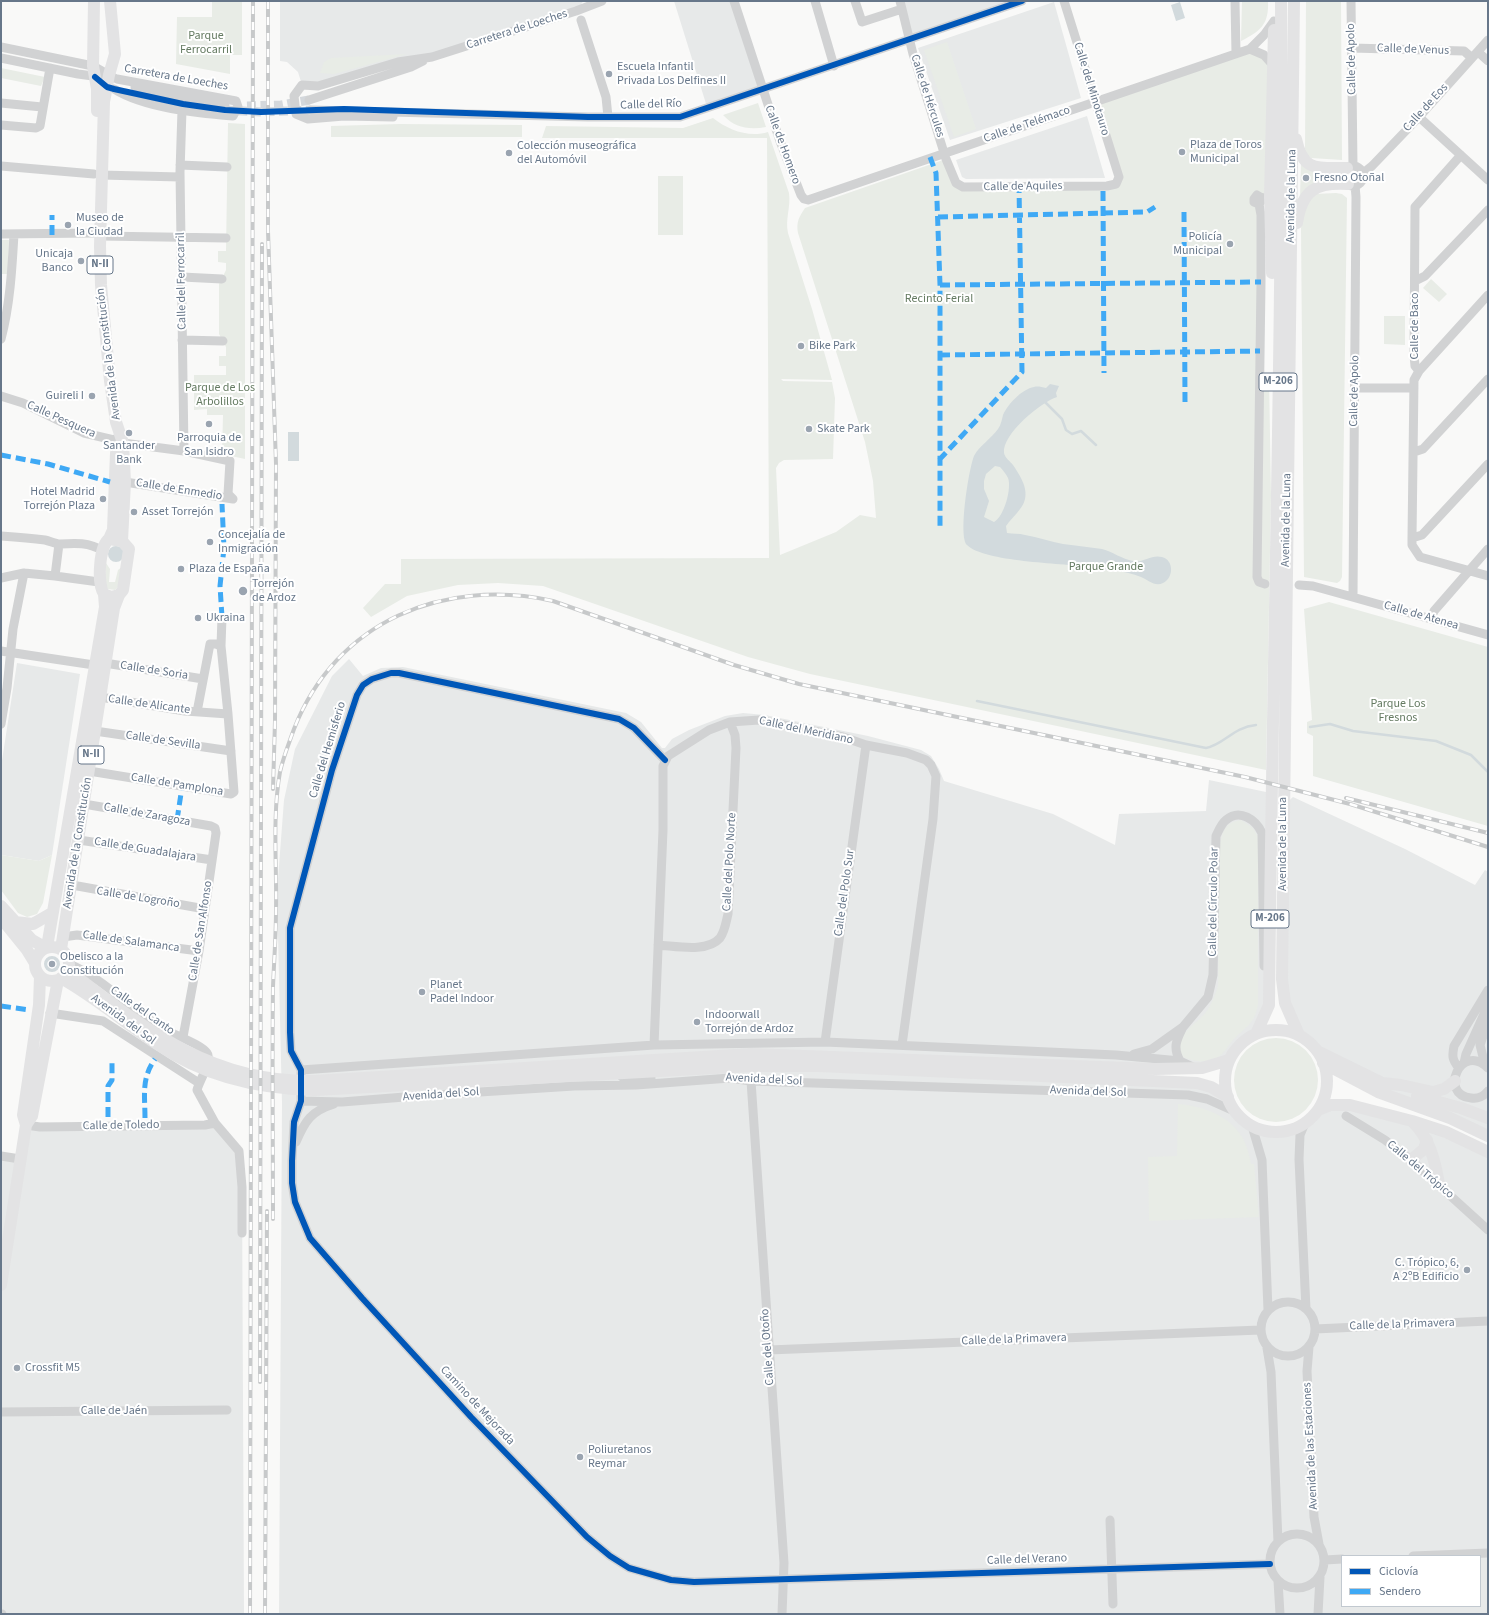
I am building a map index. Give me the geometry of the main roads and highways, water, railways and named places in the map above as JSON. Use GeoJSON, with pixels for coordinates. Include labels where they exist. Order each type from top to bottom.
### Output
{"type":"FeatureCollection","features":[{"type":"Feature","properties":{"kind":"main road","name":"Avenida de la Constitución"},"geometry":{"type":"LineString","coordinates":[[94,1],[94,72],[109,84]]}},
{"type":"Feature","properties":{"kind":"main road"},"geometry":{"type":"LineString","coordinates":[[1277,1],[1274,21],[1263,200],[1273,286],[1284,352]]}},
{"type":"Feature","properties":{"kind":"main road","name":"Avenida de la Luna"},"geometry":{"type":"LineString","coordinates":[[1281,1],[1284,352],[1284,767],[1282,980],[1285,1003],[1299,1035]]}},
{"type":"Feature","properties":{"kind":"main road","name":"Avenida de la Luna"},"geometry":{"type":"LineString","coordinates":[[1256,1034],[1269,1005],[1271,764],[1292,119],[1294,1]]}},
{"type":"Feature","properties":{"kind":"main road","name":"Avenida de la Constitución"},"geometry":{"type":"LineString","coordinates":[[111,6],[116,54],[109,84],[98,175],[96,234],[104,332],[118,441],[125,482],[122,540]]}},
{"type":"Feature","properties":{"kind":"main road","name":"N-II"},"geometry":{"type":"LineString","coordinates":[[93,13],[98,34],[104,38],[109,35],[111,31],[111,6]]}},
{"type":"Feature","properties":{"kind":"main road"},"geometry":{"type":"LineString","coordinates":[[1292,119],[1299,152],[1304,162],[1314,167],[1350,167]]}},
{"type":"Feature","properties":{"kind":"main road"},"geometry":{"type":"LineString","coordinates":[[1284,352],[1297,286],[1296,228],[1300,206],[1314,188],[1325,184],[1352,185]]}},
{"type":"Feature","properties":{"kind":"main road","name":"Avenida de la Constitución"},"geometry":{"type":"LineString","coordinates":[[109,539],[113,530],[118,441]]}},
{"type":"Feature","properties":{"kind":"main road","name":"N-II"},"geometry":{"type":"LineString","coordinates":[[104,594],[99,582],[103,551],[106,541],[109,539]]}},
{"type":"Feature","properties":{"kind":"main road"},"geometry":{"type":"LineString","coordinates":[[109,539],[122,540]]}},
{"type":"Feature","properties":{"kind":"main road","name":"N-II"},"geometry":{"type":"LineString","coordinates":[[119,595],[125,584],[129,548],[122,540]]}},
{"type":"Feature","properties":{"kind":"main road","name":"Avenida de la Constitución"},"geometry":{"type":"LineString","coordinates":[[61,949],[100,697],[100,664],[105,607],[104,594]]}},
{"type":"Feature","properties":{"kind":"main road"},"geometry":{"type":"LineString","coordinates":[[104,594],[111,597],[119,595]]}},
{"type":"Feature","properties":{"kind":"main road","name":"Avenida de la Constitución"},"geometry":{"type":"LineString","coordinates":[[46,948],[100,664],[114,605],[119,595]]}},
{"type":"Feature","properties":{"kind":"main road"},"geometry":{"type":"LineString","coordinates":[[1,906],[32,940],[46,948],[56,947],[61,949],[68,958],[50,1013],[32,1116],[26,1125],[1,1285]]}},
{"type":"Feature","properties":{"kind":"main road"},"geometry":{"type":"LineString","coordinates":[[15,922],[33,924],[52,913]]}},
{"type":"Feature","properties":{"kind":"main road"},"geometry":{"type":"LineString","coordinates":[[1,918],[27,950],[35,963],[36,971],[40,976],[51,981],[64,973]]}},
{"type":"Feature","properties":{"kind":"main road","name":"N-II"},"geometry":{"type":"LineString","coordinates":[[35,963],[38,954],[46,948]]}},
{"type":"Feature","properties":{"kind":"main road","name":"Avenida del Sol"},"geometry":{"type":"LineString","coordinates":[[64,973],[94,994],[181,1049],[216,1065],[256,1077],[278,1080],[314,1081],[569,1071],[751,1054],[1155,1069],[1197,1069],[1215,1066],[1229,1060]]}},
{"type":"Feature","properties":{"kind":"main road"},"geometry":{"type":"LineString","coordinates":[[26,1125],[23,1116],[39,1005],[40,976]]}},
{"type":"Feature","properties":{"kind":"main road","name":"M-206"},"geometry":{"type":"LineString","coordinates":[[1278,1030],[1299,1035],[1309,1042],[1318,1052],[1323,1063],[1327,1079],[1325,1095],[1318,1110],[1305,1123],[1287,1131],[1275,1132],[1252,1126],[1236,1112],[1228,1097],[1225,1079],[1229,1060],[1237,1048],[1256,1034],[1278,1030]]}},
{"type":"Feature","properties":{"kind":"main road"},"geometry":{"type":"LineString","coordinates":[[1318,1052],[1382,1083],[1488,1118]]}},
{"type":"Feature","properties":{"kind":"main road"},"geometry":{"type":"LineString","coordinates":[[1323,1063],[1378,1092],[1450,1118],[1488,1136]]}},
{"type":"Feature","properties":{"kind":"main road","name":"Avenida del Sol"},"geometry":{"type":"LineString","coordinates":[[569,1071],[594,1074],[751,1066],[819,1066],[1190,1083],[1211,1087],[1228,1097]]}},
{"type":"Feature","properties":{"kind":"main road"},"geometry":{"type":"LineString","coordinates":[[1382,1083],[1401,1085],[1433,1092],[1444,1089],[1454,1081]]}},
{"type":"Feature","properties":{"kind":"main road"},"geometry":{"type":"LineString","coordinates":[[1318,1110],[1331,1105],[1350,1105],[1412,1121],[1446,1132],[1488,1152]]}},
{"type":"Feature","properties":{"kind":"main road"},"geometry":{"type":"LineString","coordinates":[[1412,1121],[1427,1140],[1439,1184]]}},
{"type":"Feature","properties":{"kind":"main road"},"geometry":{"type":"LineString","coordinates":[[1411,1160],[1424,1149],[1427,1140]]}},
{"type":"Feature","properties":{"kind":"waterway"},"geometry":{"type":"LineString","coordinates":[[1045,402],[1062,419],[1066,430],[1072,434],[1081,431],[1096,445]]}},
{"type":"Feature","properties":{"kind":"waterway"},"geometry":{"type":"LineString","coordinates":[[977,701],[1206,748],[1218,743],[1241,729],[1256,725]]}},
{"type":"Feature","properties":{"kind":"waterway"},"geometry":{"type":"LineString","coordinates":[[1310,727],[1330,724],[1353,731],[1436,741],[1471,755],[1488,772]]}},
{"type":"Feature","properties":{"kind":"tunnel"},"geometry":{"type":"LineString","coordinates":[[247,106],[281,105],[309,100]]}},
{"type":"Feature","properties":{"kind":"tunnel"},"geometry":{"type":"LineString","coordinates":[[225,110],[261,112],[311,110]]}},
{"type":"Feature","properties":{"kind":"railway"},"geometry":{"type":"LineString","coordinates":[[250,1614],[253,1]]}},
{"type":"Feature","properties":{"kind":"railway"},"geometry":{"type":"LineString","coordinates":[[268,1],[268,231],[276,464],[275,721],[273,789]]}},
{"type":"Feature","properties":{"kind":"railway"},"geometry":{"type":"LineString","coordinates":[[260,1382],[262,244]]}},
{"type":"Feature","properties":{"kind":"railway"},"geometry":{"type":"LineString","coordinates":[[273,1219],[273,987],[276,920],[275,824],[281,767],[294,729],[313,692],[337,660],[366,635],[398,616],[434,602],[472,596],[512,595],[553,601],[734,665],[799,684],[1245,777],[1350,804],[1488,847]]}},
{"type":"Feature","properties":{"kind":"railway"},"geometry":{"type":"LineString","coordinates":[[1346,798],[1488,833]]}},
{"type":"Feature","properties":{"kind":"railway"},"geometry":{"type":"LineString","coordinates":[[265,1614],[267,1211]]}},
{"type":"Feature","properties":{"kind":"place","name":"Escuela Infantil Privada Los Delfines II"},"geometry":{"type":"Point","coordinates":[609,74]}},
{"type":"Feature","properties":{"kind":"place","name":"Plaza de Toros Municipal"},"geometry":{"type":"Point","coordinates":[1182,152]}},
{"type":"Feature","properties":{"kind":"place","name":"Colección museográfica del Automóvil"},"geometry":{"type":"Point","coordinates":[509,153]}},
{"type":"Feature","properties":{"kind":"place","name":"Fresno Otoñal"},"geometry":{"type":"Point","coordinates":[1306,178]}},
{"type":"Feature","properties":{"kind":"place","name":"Museo de la Ciudad"},"geometry":{"type":"Point","coordinates":[68,225]}},
{"type":"Feature","properties":{"kind":"place","name":"Policía Municipal"},"geometry":{"type":"Point","coordinates":[1230,244]}},
{"type":"Feature","properties":{"kind":"place","name":"Unicaja Banco"},"geometry":{"type":"Point","coordinates":[81,261]}},
{"type":"Feature","properties":{"kind":"place","name":"Bike Park"},"geometry":{"type":"Point","coordinates":[801,346]}},
{"type":"Feature","properties":{"kind":"place","name":"Guireli I"},"geometry":{"type":"Point","coordinates":[92,396]}},
{"type":"Feature","properties":{"kind":"place","name":"Parroquia de San Isidro"},"geometry":{"type":"Point","coordinates":[209,424]}},
{"type":"Feature","properties":{"kind":"place","name":"Skate Park"},"geometry":{"type":"Point","coordinates":[809,429]}},
{"type":"Feature","properties":{"kind":"place","name":"Santander Bank"},"geometry":{"type":"Point","coordinates":[129,433]}},
{"type":"Feature","properties":{"kind":"place","name":"Hotel Madrid Torrejón Plaza"},"geometry":{"type":"Point","coordinates":[103,499]}},
{"type":"Feature","properties":{"kind":"place","name":"Asset Torrejón"},"geometry":{"type":"Point","coordinates":[134,512]}},
{"type":"Feature","properties":{"kind":"place","name":"Concejalía de Inmigración"},"geometry":{"type":"Point","coordinates":[210,542]}},
{"type":"Feature","properties":{"kind":"place","name":"Plaza de España"},"geometry":{"type":"Point","coordinates":[181,569]}},
{"type":"Feature","properties":{"kind":"place","name":"Torrejón de Ardoz"},"geometry":{"type":"Point","coordinates":[243,591]}},
{"type":"Feature","properties":{"kind":"place","name":"Ukraina"},"geometry":{"type":"Point","coordinates":[198,618]}},
{"type":"Feature","properties":{"kind":"place","name":"Obelisco a la Constitución"},"geometry":{"type":"Point","coordinates":[52,964]}},
{"type":"Feature","properties":{"kind":"place","name":"Planet Padel Indoor"},"geometry":{"type":"Point","coordinates":[422,992]}},
{"type":"Feature","properties":{"kind":"place","name":"Indoorwall Torrejón de Ardoz"},"geometry":{"type":"Point","coordinates":[697,1022]}},
{"type":"Feature","properties":{"kind":"place","name":"C. Trópico, 6, A 2ºB Edificio"},"geometry":{"type":"Point","coordinates":[1467,1270]}},
{"type":"Feature","properties":{"kind":"place","name":"Crossfit M5"},"geometry":{"type":"Point","coordinates":[17,1368]}},
{"type":"Feature","properties":{"kind":"place","name":"Poliuretanos Reymar"},"geometry":{"type":"Point","coordinates":[580,1457]}},
{"type":"Feature","properties":{"kind":"park label","name":"Parque Ferrocarril"},"geometry":{"type":"Point","coordinates":[206,43]}},
{"type":"Feature","properties":{"kind":"park label","name":"Recinto Ferial"},"geometry":{"type":"Point","coordinates":[939,299]}},
{"type":"Feature","properties":{"kind":"park label","name":"Parque de Los Arbolillos"},"geometry":{"type":"Point","coordinates":[220,395]}},
{"type":"Feature","properties":{"kind":"park label","name":"Parque Grande"},"geometry":{"type":"Point","coordinates":[1106,567]}},
{"type":"Feature","properties":{"kind":"park label","name":"Parque Los Fresnos"},"geometry":{"type":"Point","coordinates":[1398,711]}}]}
